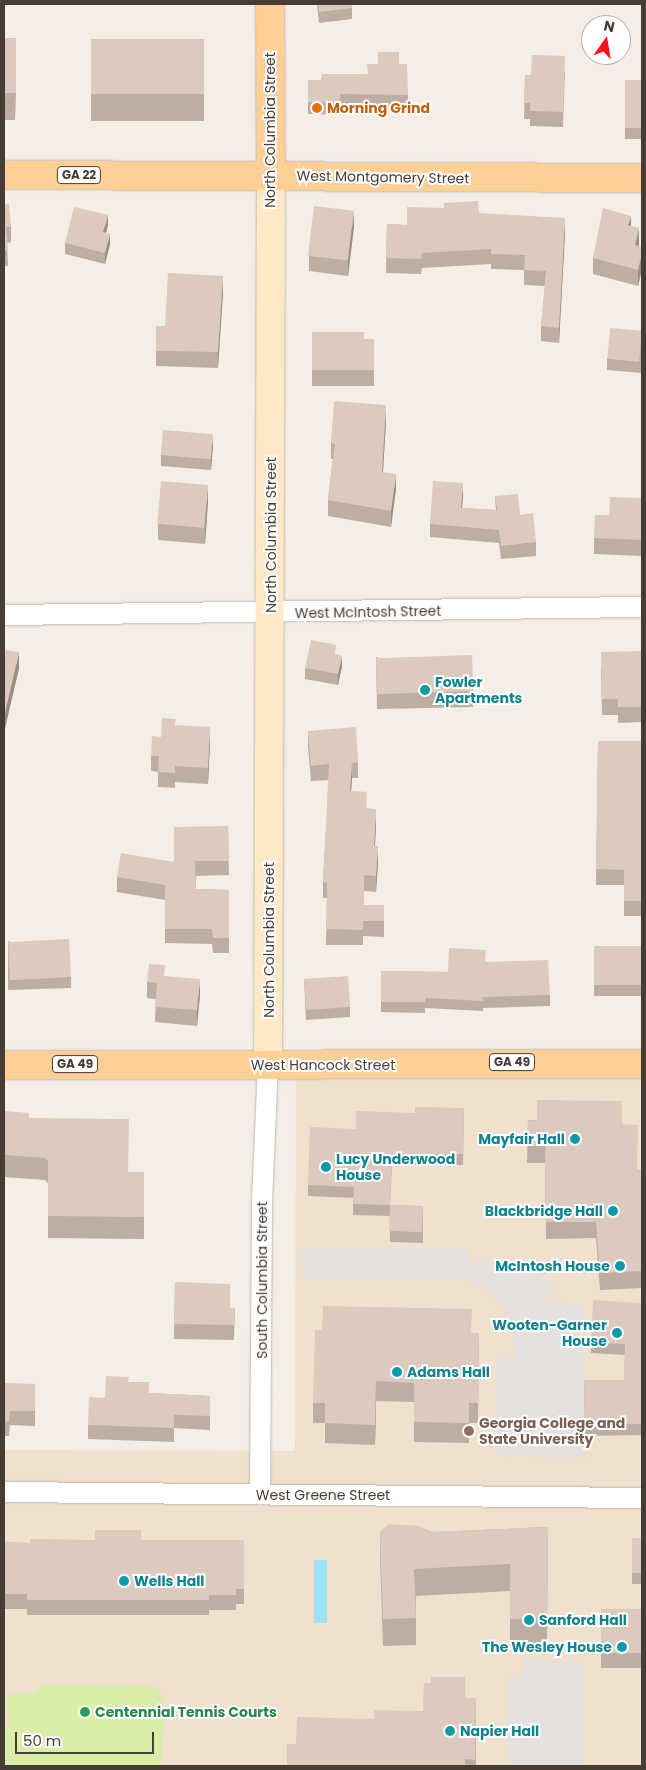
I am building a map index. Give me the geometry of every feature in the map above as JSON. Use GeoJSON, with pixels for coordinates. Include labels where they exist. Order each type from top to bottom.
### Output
{"type":"FeatureCollection","features":[{"type":"Feature","properties":{"kind":"main road","name":"North Columbia Street"},"geometry":{"type":"LineString","coordinates":[[270,4],[270,174]]}},
{"type":"Feature","properties":{"kind":"main road","name":"West Montgomery Street"},"geometry":{"type":"LineString","coordinates":[[4,175],[270,174],[642,178]]}},
{"type":"Feature","properties":{"kind":"main road","name":"West Hancock Street"},"geometry":{"type":"LineString","coordinates":[[4,1065],[642,1064]]}},
{"type":"Feature","properties":{"kind":"street","name":"North Columbia Street"},"geometry":{"type":"LineString","coordinates":[[268,1065],[271,614],[270,174]]}},
{"type":"Feature","properties":{"kind":"street","name":"West McIntosh Street"},"geometry":{"type":"LineString","coordinates":[[4,615],[271,614],[642,607]]}},
{"type":"Feature","properties":{"kind":"street","name":"South Columbia Street"},"geometry":{"type":"LineString","coordinates":[[260,1494],[262,1202],[268,1065]]}},
{"type":"Feature","properties":{"kind":"street","name":"West Greene Street"},"geometry":{"type":"LineString","coordinates":[[4,1492],[642,1498]]}},
{"type":"Feature","properties":{"kind":"shaded area","name":"Georgia College and State University"},"geometry":{"type":"Polygon","coordinates":[[[642,1063],[642,1766],[4,1766],[4,1450],[295,1451],[296,1067],[642,1063]]]}},
{"type":"Feature","properties":{"kind":"shaded area"},"geometry":{"type":"Polygon","coordinates":[[[302,1248],[467,1248],[468,1259],[515,1267],[537,1263],[554,1289],[542,1302],[583,1305],[585,1457],[496,1456],[496,1358],[516,1357],[513,1331],[505,1310],[489,1291],[466,1278],[302,1279],[302,1248]]]}},
{"type":"Feature","properties":{"kind":"shaded area"},"geometry":{"type":"Polygon","coordinates":[[[524,1658],[584,1664],[583,1766],[507,1766],[509,1678],[524,1676],[524,1658]]]}},
{"type":"Feature","properties":{"kind":"green space","name":"Centennial Tennis Courts"},"geometry":{"type":"Polygon","coordinates":[[[42,1685],[154,1686],[163,1696],[162,1766],[4,1766],[4,1728],[9,1728],[7,1694],[35,1694],[42,1685]]]}},
{"type":"Feature","properties":{"kind":"water"},"geometry":{"type":"Polygon","coordinates":[[[314,1560],[327,1560],[327,1623],[314,1623],[314,1560]]]}},
{"type":"Feature","properties":{"kind":"building"},"geometry":{"type":"Polygon","coordinates":[[[318,4],[352,4],[352,8],[319,12],[318,4]]]}},
{"type":"Feature","properties":{"kind":"building"},"geometry":{"type":"Polygon","coordinates":[[[4,38],[16,38],[16,93],[4,93],[4,38]]]}},
{"type":"Feature","properties":{"kind":"building"},"geometry":{"type":"Polygon","coordinates":[[[91,39],[204,39],[204,94],[91,94],[91,39]]]}},
{"type":"Feature","properties":{"kind":"building"},"geometry":{"type":"Polygon","coordinates":[[[378,52],[399,52],[399,64],[407,64],[408,95],[340,94],[340,102],[308,102],[308,80],[321,80],[322,74],[368,74],[367,64],[378,64],[378,52]]]}},
{"type":"Feature","properties":{"kind":"building"},"geometry":{"type":"Polygon","coordinates":[[[532,55],[565,56],[563,112],[530,111],[530,103],[524,103],[525,75],[531,75],[532,55]]]}},
{"type":"Feature","properties":{"kind":"building"},"geometry":{"type":"Polygon","coordinates":[[[625,80],[642,80],[642,128],[625,128],[625,80]]]}},
{"type":"Feature","properties":{"kind":"building"},"geometry":{"type":"Polygon","coordinates":[[[478,201],[479,213],[565,218],[559,328],[541,326],[546,271],[524,270],[525,255],[491,254],[491,249],[422,253],[421,259],[386,258],[387,224],[407,225],[407,207],[444,208],[444,203],[478,201]]]}},
{"type":"Feature","properties":{"kind":"building"},"geometry":{"type":"Polygon","coordinates":[[[4,204],[9,204],[11,227],[6,227],[8,250],[4,251],[4,204]]]}},
{"type":"Feature","properties":{"kind":"building"},"geometry":{"type":"Polygon","coordinates":[[[314,206],[354,211],[348,261],[308,256],[314,206]]]}},
{"type":"Feature","properties":{"kind":"building"},"geometry":{"type":"Polygon","coordinates":[[[74,207],[108,215],[103,232],[110,234],[105,253],[65,243],[74,207]]]}},
{"type":"Feature","properties":{"kind":"building"},"geometry":{"type":"Polygon","coordinates":[[[603,208],[631,216],[628,225],[639,228],[635,245],[642,247],[642,253],[638,270],[593,258],[603,208]]]}},
{"type":"Feature","properties":{"kind":"building"},"geometry":{"type":"Polygon","coordinates":[[[168,273],[223,276],[218,352],[156,351],[156,326],[165,326],[168,273]]]}},
{"type":"Feature","properties":{"kind":"building"},"geometry":{"type":"Polygon","coordinates":[[[610,328],[642,331],[639,362],[607,359],[610,328]]]}},
{"type":"Feature","properties":{"kind":"building"},"geometry":{"type":"Polygon","coordinates":[[[312,332],[364,332],[364,339],[374,339],[374,370],[312,370],[312,332]]]}},
{"type":"Feature","properties":{"kind":"building"},"geometry":{"type":"Polygon","coordinates":[[[334,401],[386,405],[382,472],[396,474],[391,511],[328,500],[335,444],[331,443],[334,401]]]}},
{"type":"Feature","properties":{"kind":"building"},"geometry":{"type":"Polygon","coordinates":[[[163,430],[213,434],[211,459],[161,455],[163,430]]]}},
{"type":"Feature","properties":{"kind":"building"},"geometry":{"type":"Polygon","coordinates":[[[161,481],[208,485],[204,528],[157,524],[161,481]]]}},
{"type":"Feature","properties":{"kind":"building"},"geometry":{"type":"Polygon","coordinates":[[[433,481],[463,483],[461,508],[497,510],[495,496],[518,494],[520,515],[533,513],[536,542],[501,546],[499,530],[430,524],[433,481]]]}},
{"type":"Feature","properties":{"kind":"building"},"geometry":{"type":"Polygon","coordinates":[[[610,497],[642,498],[642,540],[594,538],[595,515],[609,515],[610,497]]]}},
{"type":"Feature","properties":{"kind":"building"},"geometry":{"type":"Polygon","coordinates":[[[311,640],[336,645],[335,654],[342,656],[338,674],[305,668],[311,640]]]}},
{"type":"Feature","properties":{"kind":"building"},"geometry":{"type":"Polygon","coordinates":[[[4,650],[19,652],[5,713],[4,712],[4,650]]]}},
{"type":"Feature","properties":{"kind":"building"},"geometry":{"type":"Polygon","coordinates":[[[642,651],[642,707],[618,707],[618,699],[602,699],[601,652],[642,651]]]}},
{"type":"Feature","properties":{"kind":"building"},"geometry":{"type":"Polygon","coordinates":[[[472,655],[473,691],[377,694],[376,658],[472,655]]]}},
{"type":"Feature","properties":{"kind":"building"},"geometry":{"type":"Polygon","coordinates":[[[162,718],[176,719],[175,725],[210,727],[208,768],[175,766],[175,773],[158,772],[159,756],[151,756],[152,736],[161,737],[162,718]]]}},
{"type":"Feature","properties":{"kind":"building"},"geometry":{"type":"Polygon","coordinates":[[[356,727],[358,762],[352,763],[350,791],[367,792],[366,808],[376,809],[374,846],[378,846],[376,876],[364,875],[364,905],[384,905],[384,921],[363,921],[363,930],[326,929],[327,883],[323,882],[329,764],[311,766],[308,731],[356,727]]]}},
{"type":"Feature","properties":{"kind":"building"},"geometry":{"type":"Polygon","coordinates":[[[598,741],[642,741],[642,901],[624,901],[624,870],[596,869],[598,741]]]}},
{"type":"Feature","properties":{"kind":"building"},"geometry":{"type":"Polygon","coordinates":[[[228,826],[229,861],[195,861],[196,889],[229,890],[229,938],[213,938],[212,929],[165,929],[165,885],[117,877],[121,853],[174,862],[174,827],[228,826]]]}},
{"type":"Feature","properties":{"kind":"building"},"geometry":{"type":"Polygon","coordinates":[[[69,939],[71,977],[10,980],[8,942],[69,939]]]}},
{"type":"Feature","properties":{"kind":"building"},"geometry":{"type":"Polygon","coordinates":[[[594,946],[642,946],[642,985],[594,985],[594,946]]]}},
{"type":"Feature","properties":{"kind":"building"},"geometry":{"type":"Polygon","coordinates":[[[449,948],[486,950],[485,962],[548,960],[550,995],[483,997],[483,1001],[425,998],[425,1002],[381,1002],[381,971],[448,972],[449,948]]]}},
{"type":"Feature","properties":{"kind":"building"},"geometry":{"type":"Polygon","coordinates":[[[149,964],[165,965],[164,976],[200,979],[197,1010],[155,1007],[157,983],[147,982],[149,964]]]}},
{"type":"Feature","properties":{"kind":"building"},"geometry":{"type":"Polygon","coordinates":[[[348,976],[350,1007],[306,1010],[304,979],[348,976]]]}},
{"type":"Feature","properties":{"kind":"building"},"geometry":{"type":"Polygon","coordinates":[[[537,1100],[622,1101],[622,1124],[638,1125],[637,1171],[642,1170],[642,1271],[600,1273],[596,1222],[546,1222],[545,1146],[527,1146],[528,1120],[537,1121],[537,1100]]]}},
{"type":"Feature","properties":{"kind":"building"},"geometry":{"type":"Polygon","coordinates":[[[415,1107],[464,1108],[463,1154],[392,1154],[390,1205],[353,1204],[354,1187],[308,1185],[310,1127],[356,1129],[356,1111],[415,1113],[415,1107]]]}},
{"type":"Feature","properties":{"kind":"building"},"geometry":{"type":"Polygon","coordinates":[[[4,1111],[29,1113],[29,1118],[129,1119],[128,1172],[144,1172],[144,1217],[48,1216],[48,1161],[45,1158],[4,1155],[4,1111]]]}},
{"type":"Feature","properties":{"kind":"building"},"geometry":{"type":"Polygon","coordinates":[[[390,1205],[423,1206],[422,1232],[389,1231],[390,1205]]]}},
{"type":"Feature","properties":{"kind":"building"},"geometry":{"type":"Polygon","coordinates":[[[175,1282],[230,1284],[230,1308],[235,1308],[234,1325],[174,1324],[175,1282]]]}},
{"type":"Feature","properties":{"kind":"building"},"geometry":{"type":"Polygon","coordinates":[[[593,1300],[642,1303],[642,1424],[585,1425],[584,1380],[624,1380],[625,1344],[591,1343],[593,1300]]]}},
{"type":"Feature","properties":{"kind":"building","name":"Adams Hall"},"geometry":{"type":"Polygon","coordinates":[[[323,1306],[472,1309],[471,1333],[479,1333],[478,1403],[469,1403],[469,1423],[414,1422],[414,1383],[376,1381],[375,1425],[325,1423],[325,1403],[313,1403],[315,1330],[322,1330],[323,1306]]]}},
{"type":"Feature","properties":{"kind":"building"},"geometry":{"type":"Polygon","coordinates":[[[106,1376],[129,1377],[128,1382],[149,1382],[149,1393],[210,1396],[210,1416],[174,1415],[174,1428],[88,1425],[89,1397],[105,1398],[106,1376]]]}},
{"type":"Feature","properties":{"kind":"building"},"geometry":{"type":"Polygon","coordinates":[[[4,1383],[35,1384],[35,1411],[10,1411],[9,1422],[4,1421],[4,1383]]]}},
{"type":"Feature","properties":{"kind":"building"},"geometry":{"type":"Polygon","coordinates":[[[389,1524],[419,1526],[433,1532],[548,1527],[547,1619],[510,1619],[510,1564],[414,1569],[416,1618],[383,1619],[380,1531],[389,1524]]]}},
{"type":"Feature","properties":{"kind":"building","name":"Wells Hall"},"geometry":{"type":"Polygon","coordinates":[[[95,1530],[141,1530],[141,1540],[244,1540],[244,1589],[236,1589],[236,1595],[209,1595],[209,1600],[27,1600],[27,1594],[4,1594],[4,1542],[30,1543],[30,1539],[95,1540],[95,1530]]]}},
{"type":"Feature","properties":{"kind":"building"},"geometry":{"type":"Polygon","coordinates":[[[632,1538],[642,1538],[642,1573],[632,1573],[632,1538]]]}},
{"type":"Feature","properties":{"kind":"building","name":"The Wesley House"},"geometry":{"type":"Polygon","coordinates":[[[601,1609],[642,1609],[642,1653],[601,1653],[601,1609]]]}},
{"type":"Feature","properties":{"kind":"building"},"geometry":{"type":"Polygon","coordinates":[[[431,1677],[465,1677],[465,1698],[476,1698],[475,1760],[465,1759],[465,1766],[287,1765],[287,1744],[296,1744],[297,1717],[374,1719],[374,1710],[423,1711],[424,1683],[431,1683],[431,1677]]]}},
{"type":"Feature","properties":{"kind":"place","name":"Morning Grind"},"geometry":{"type":"Point","coordinates":[317,108]}},
{"type":"Feature","properties":{"kind":"place","name":"Fowler Apartments"},"geometry":{"type":"Point","coordinates":[425,690]}},
{"type":"Feature","properties":{"kind":"place","name":"Mayfair Hall"},"geometry":{"type":"Point","coordinates":[575,1139]}},
{"type":"Feature","properties":{"kind":"place","name":"Lucy Underwood House"},"geometry":{"type":"Point","coordinates":[326,1167]}},
{"type":"Feature","properties":{"kind":"place","name":"Blackbridge Hall"},"geometry":{"type":"Point","coordinates":[613,1211]}},
{"type":"Feature","properties":{"kind":"place","name":"McIntosh House"},"geometry":{"type":"Point","coordinates":[620,1266]}},
{"type":"Feature","properties":{"kind":"place","name":"Wooten-Garner House"},"geometry":{"type":"Point","coordinates":[617,1333]}},
{"type":"Feature","properties":{"kind":"place","name":"Adams Hall"},"geometry":{"type":"Point","coordinates":[397,1372]}},
{"type":"Feature","properties":{"kind":"place","name":"Georgia College and State University"},"geometry":{"type":"Point","coordinates":[469,1431]}},
{"type":"Feature","properties":{"kind":"place","name":"Wells Hall"},"geometry":{"type":"Point","coordinates":[124,1581]}},
{"type":"Feature","properties":{"kind":"place","name":"Sanford Hall"},"geometry":{"type":"Point","coordinates":[529,1620]}},
{"type":"Feature","properties":{"kind":"place","name":"The Wesley House"},"geometry":{"type":"Point","coordinates":[622,1647]}},
{"type":"Feature","properties":{"kind":"place","name":"Centennial Tennis Courts"},"geometry":{"type":"Point","coordinates":[85,1712]}},
{"type":"Feature","properties":{"kind":"place","name":"Napier Hall"},"geometry":{"type":"Point","coordinates":[450,1731]}}]}
